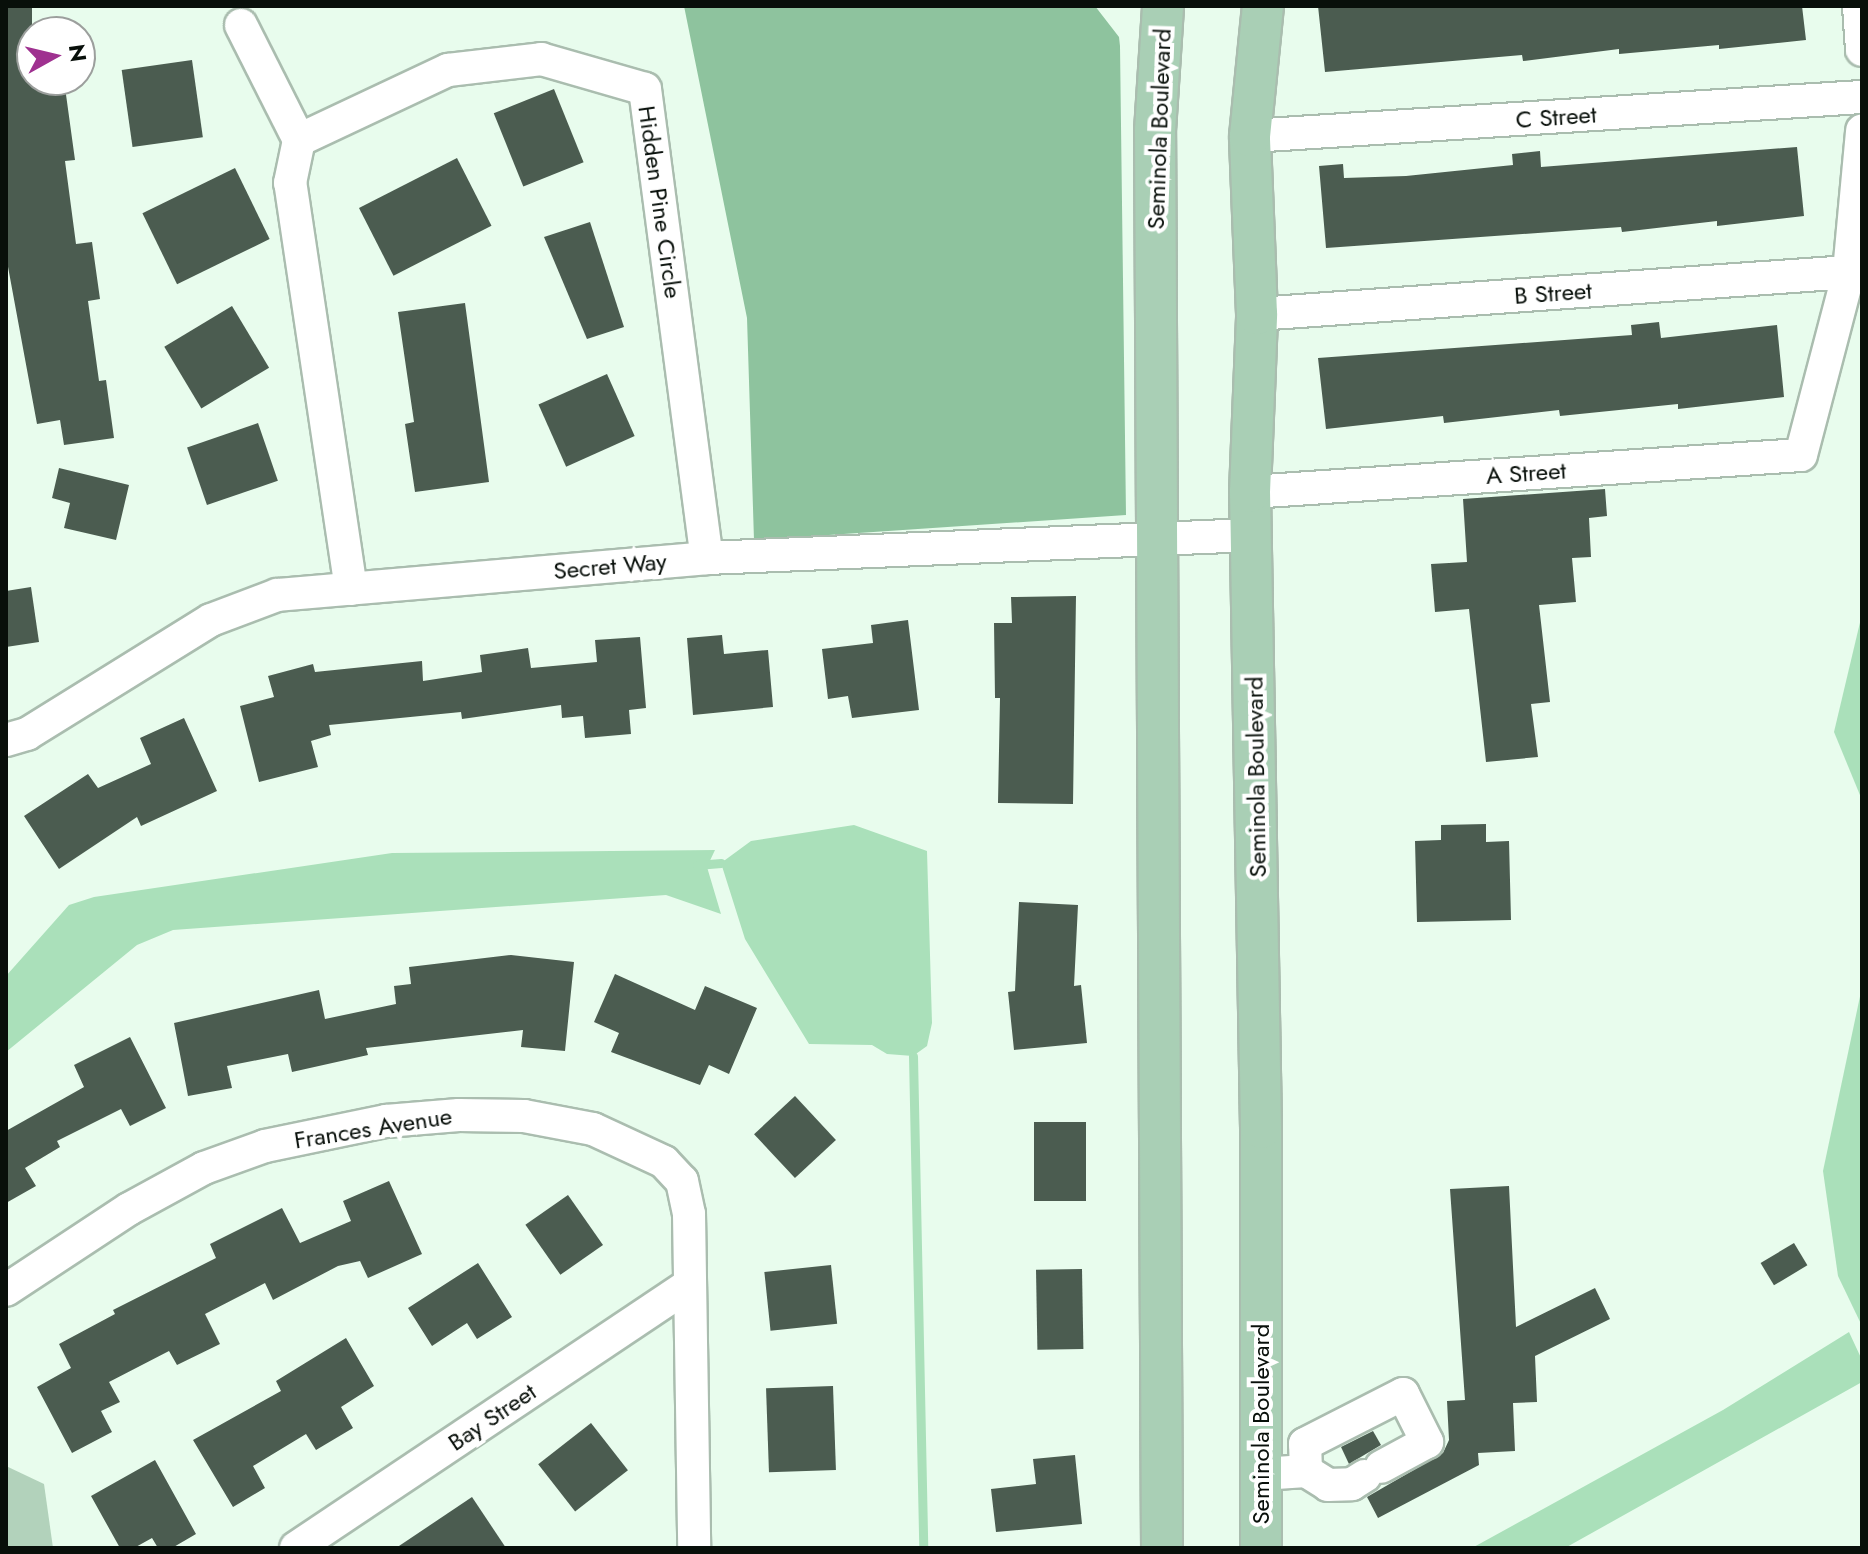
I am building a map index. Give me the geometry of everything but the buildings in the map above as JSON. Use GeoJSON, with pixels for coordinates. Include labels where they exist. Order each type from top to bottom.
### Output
{"type":"FeatureCollection","features":[{"type":"Feature","properties":{"kind":"main road","name":"Seminola Boulevard"},"geometry":{"type":"LineString","coordinates":[[1162,1548],[1155,131],[1163,6]]}},
{"type":"Feature","properties":{"kind":"main road","name":"Seminola Boulevard"},"geometry":{"type":"LineString","coordinates":[[1261,1548],[1250,492],[1257,314],[1250,136],[1263,6]]}},
{"type":"Feature","properties":{"kind":"street"},"geometry":{"type":"LineString","coordinates":[[1859,6],[1862,50]]}},
{"type":"Feature","properties":{"kind":"street"},"geometry":{"type":"LineString","coordinates":[[241,25],[299,140],[290,183],[351,589]]}},
{"type":"Feature","properties":{"kind":"street","name":"Hidden Pine Circle"},"geometry":{"type":"LineString","coordinates":[[299,140],[448,70],[541,59],[645,89],[707,558]]}},
{"type":"Feature","properties":{"kind":"street","name":"C Street"},"geometry":{"type":"LineString","coordinates":[[1250,136],[1862,97]]}},
{"type":"Feature","properties":{"kind":"street"},"geometry":{"type":"LineString","coordinates":[[1849,272],[1862,131]]}},
{"type":"Feature","properties":{"kind":"street","name":"B Street"},"geometry":{"type":"LineString","coordinates":[[1257,314],[1849,272]]}},
{"type":"Feature","properties":{"kind":"street","name":"A Street"},"geometry":{"type":"LineString","coordinates":[[1250,492],[1801,455],[1849,272]]}},
{"type":"Feature","properties":{"kind":"street","name":"Secret Way"},"geometry":{"type":"LineString","coordinates":[[6,740],[27,734],[211,620],[277,595],[707,558],[1252,535]]}},
{"type":"Feature","properties":{"kind":"street","name":"Frances Avenue"},"geometry":{"type":"LineString","coordinates":[[6,1290],[129,1209],[204,1168],[265,1146],[386,1121],[459,1115],[524,1116],[593,1129],[664,1162],[682,1181],[689,1214],[694,1548]]}},
{"type":"Feature","properties":{"kind":"street","name":"Bay Street"},"geometry":{"type":"LineString","coordinates":[[296,1548],[688,1286]]}},
{"type":"Feature","properties":{"kind":"street"},"geometry":{"type":"LineString","coordinates":[[1261,1474],[1306,1471],[1328,1485],[1352,1484],[1427,1442],[1403,1394],[1305,1444],[1306,1471]]}},
{"type":"Feature","properties":{"kind":"shaded area"},"geometry":{"type":"Polygon","coordinates":[[[684,6],[1095,6],[1119,37],[1120,46],[1126,515],[754,540],[747,318],[684,6]]]}},
{"type":"Feature","properties":{"kind":"shaded area"},"geometry":{"type":"Polygon","coordinates":[[[1862,614],[1862,800],[1834,732],[1862,614]]]}},
{"type":"Feature","properties":{"kind":"shaded area"},"geometry":{"type":"Polygon","coordinates":[[[854,825],[927,851],[932,1023],[927,1046],[913,1056],[887,1054],[872,1045],[809,1044],[745,939],[721,863],[751,841],[854,825]]]}},
{"type":"Feature","properties":{"kind":"shaded area"},"geometry":{"type":"Polygon","coordinates":[[[715,850],[707,867],[721,914],[666,895],[173,930],[137,945],[6,1052],[6,976],[69,905],[94,897],[392,853],[715,850]]]}},
{"type":"Feature","properties":{"kind":"shaded area"},"geometry":{"type":"Polygon","coordinates":[[[1862,987],[1862,1326],[1838,1276],[1823,1171],[1862,987]]]}},
{"type":"Feature","properties":{"kind":"shaded area"},"geometry":{"type":"Polygon","coordinates":[[[1849,1332],[1862,1360],[1862,1382],[1565,1548],[1472,1548],[1723,1410],[1849,1332]]]}},
{"type":"Feature","properties":{"kind":"shaded area"},"geometry":{"type":"Polygon","coordinates":[[[6,1466],[44,1484],[53,1548],[6,1548],[6,1466]]]}},
{"type":"Feature","properties":{"kind":"waterway"},"geometry":{"type":"LineString","coordinates":[[697,865],[721,863]]}},
{"type":"Feature","properties":{"kind":"waterway"},"geometry":{"type":"LineString","coordinates":[[913,1056],[923,1548]]}}]}
